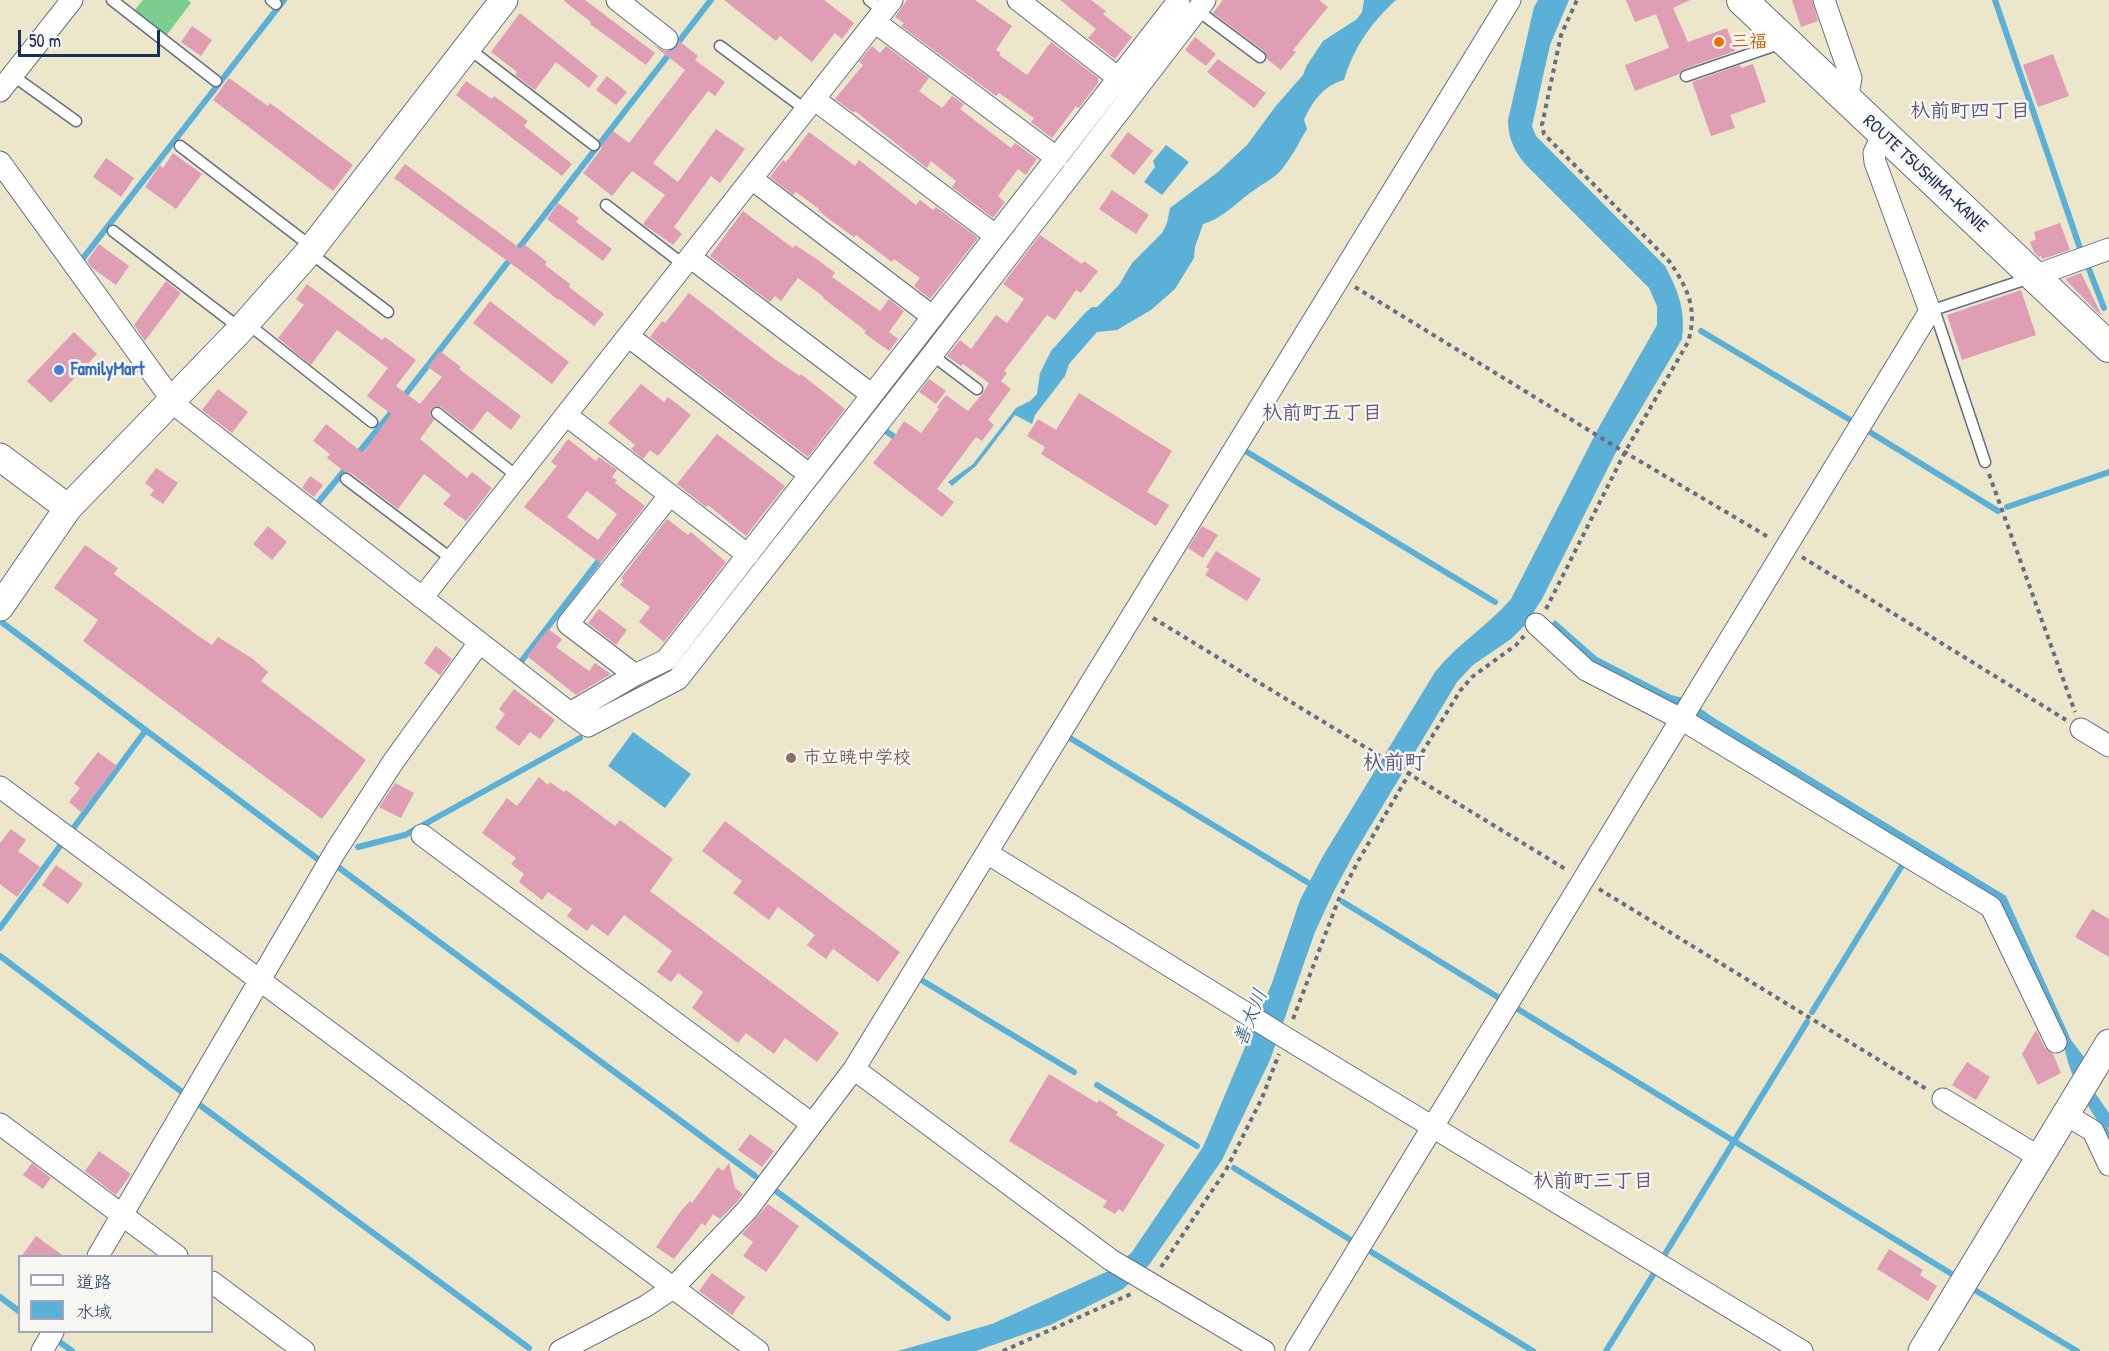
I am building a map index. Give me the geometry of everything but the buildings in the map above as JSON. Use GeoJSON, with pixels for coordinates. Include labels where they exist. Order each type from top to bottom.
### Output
{"type":"FeatureCollection","features":[{"type":"Feature","properties":{"kind":"main road","name":"ROUTE TSUSHIMA-KANIE"},"geometry":{"type":"LineString","coordinates":[[1742,0],[2109,347]]}},
{"type":"Feature","properties":{"kind":"street"},"geometry":{"type":"LineString","coordinates":[[6,83],[72,0]]}},
{"type":"Feature","properties":{"kind":"street"},"geometry":{"type":"LineString","coordinates":[[0,607],[68,508],[244,326],[310,250],[504,0]]}},
{"type":"Feature","properties":{"kind":"street"},"geometry":{"type":"LineString","coordinates":[[617,0],[667,39]]}},
{"type":"Feature","properties":{"kind":"street"},"geometry":{"type":"LineString","coordinates":[[1018,0],[1127,84]]}},
{"type":"Feature","properties":{"kind":"street"},"geometry":{"type":"LineString","coordinates":[[560,1351],[646,1306],[673,1288],[747,1210],[854,1069],[1510,0]]}},
{"type":"Feature","properties":{"kind":"street"},"geometry":{"type":"LineString","coordinates":[[1824,0],[1851,78],[1847,101]]}},
{"type":"Feature","properties":{"kind":"street"},"geometry":{"type":"LineString","coordinates":[[570,713],[635,675],[666,660],[1057,158],[1127,84],[1194,3]]}},
{"type":"Feature","properties":{"kind":"street"},"geometry":{"type":"LineString","coordinates":[[422,598],[810,105],[880,8],[1057,158]]}},
{"type":"Feature","properties":{"kind":"street"},"geometry":{"type":"LineString","coordinates":[[0,162],[171,400],[588,726],[678,679],[932,355],[1127,84]]}},
{"type":"Feature","properties":{"kind":"street"},"geometry":{"type":"LineString","coordinates":[[810,105],[996,236]]}},
{"type":"Feature","properties":{"kind":"street"},"geometry":{"type":"LineString","coordinates":[[1296,1351],[1930,311],[1875,162],[1874,153],[1883,135]]}},
{"type":"Feature","properties":{"kind":"street"},"geometry":{"type":"LineString","coordinates":[[752,178],[933,316]]}},
{"type":"Feature","properties":{"kind":"street"},"geometry":{"type":"LineString","coordinates":[[2034,276],[2109,249]]}},
{"type":"Feature","properties":{"kind":"street"},"geometry":{"type":"LineString","coordinates":[[687,261],[872,395]]}},
{"type":"Feature","properties":{"kind":"street"},"geometry":{"type":"LineString","coordinates":[[628,336],[810,475]]}},
{"type":"Feature","properties":{"kind":"street"},"geometry":{"type":"LineString","coordinates":[[566,415],[748,555]]}},
{"type":"Feature","properties":{"kind":"street"},"geometry":{"type":"LineString","coordinates":[[0,457],[68,508]]}},
{"type":"Feature","properties":{"kind":"street"},"geometry":{"type":"LineString","coordinates":[[635,675],[568,624],[669,496]]}},
{"type":"Feature","properties":{"kind":"street"},"geometry":{"type":"LineString","coordinates":[[1536,624],[1586,670],[1683,716],[1991,907],[2056,1042]]}},
{"type":"Feature","properties":{"kind":"street"},"geometry":{"type":"LineString","coordinates":[[99,1255],[335,852],[393,762],[479,643]]}},
{"type":"Feature","properties":{"kind":"street"},"geometry":{"type":"LineString","coordinates":[[2081,729],[2109,746]]}},
{"type":"Feature","properties":{"kind":"street"},"geometry":{"type":"LineString","coordinates":[[0,787],[758,1351]]}},
{"type":"Feature","properties":{"kind":"street"},"geometry":{"type":"LineString","coordinates":[[422,835],[812,1124]]}},
{"type":"Feature","properties":{"kind":"street"},"geometry":{"type":"LineString","coordinates":[[987,854],[1802,1351]]}},
{"type":"Feature","properties":{"kind":"street"},"geometry":{"type":"LineString","coordinates":[[1922,1351],[2109,1043]]}},
{"type":"Feature","properties":{"kind":"street"},"geometry":{"type":"LineString","coordinates":[[854,1069],[1111,1260],[1264,1351]]}},
{"type":"Feature","properties":{"kind":"street"},"geometry":{"type":"LineString","coordinates":[[1943,1099],[2039,1157]]}},
{"type":"Feature","properties":{"kind":"street"},"geometry":{"type":"LineString","coordinates":[[2067,1110],[2094,1131],[2109,1165]]}},
{"type":"Feature","properties":{"kind":"street"},"geometry":{"type":"LineString","coordinates":[[0,1124],[174,1255]]}},
{"type":"Feature","properties":{"kind":"street"},"geometry":{"type":"LineString","coordinates":[[213,1283],[304,1351]]}},
{"type":"Feature","properties":{"kind":"street"},"geometry":{"type":"LineString","coordinates":[[42,1351],[52,1333]]}},
{"type":"Feature","properties":{"kind":"lane"},"geometry":{"type":"LineString","coordinates":[[112,0],[216,81]]}},
{"type":"Feature","properties":{"kind":"lane"},"geometry":{"type":"LineString","coordinates":[[1194,3],[1260,57]]}},
{"type":"Feature","properties":{"kind":"lane"},"geometry":{"type":"LineString","coordinates":[[1686,76],[1786,42]]}},
{"type":"Feature","properties":{"kind":"lane"},"geometry":{"type":"LineString","coordinates":[[720,46],[810,105]]}},
{"type":"Feature","properties":{"kind":"lane"},"geometry":{"type":"LineString","coordinates":[[468,47],[594,145]]}},
{"type":"Feature","properties":{"kind":"lane"},"geometry":{"type":"LineString","coordinates":[[6,83],[76,121]]}},
{"type":"Feature","properties":{"kind":"lane"},"geometry":{"type":"LineString","coordinates":[[180,146],[388,312]]}},
{"type":"Feature","properties":{"kind":"lane"},"geometry":{"type":"LineString","coordinates":[[606,205],[687,261]]}},
{"type":"Feature","properties":{"kind":"lane"},"geometry":{"type":"LineString","coordinates":[[113,231],[372,422]]}},
{"type":"Feature","properties":{"kind":"lane"},"geometry":{"type":"LineString","coordinates":[[1930,311],[2034,276]]}},
{"type":"Feature","properties":{"kind":"lane"},"geometry":{"type":"LineString","coordinates":[[1930,311],[1936,315],[1985,462]]}},
{"type":"Feature","properties":{"kind":"lane"},"geometry":{"type":"LineString","coordinates":[[932,355],[977,389]]}},
{"type":"Feature","properties":{"kind":"lane"},"geometry":{"type":"LineString","coordinates":[[437,413],[518,477]]}},
{"type":"Feature","properties":{"kind":"lane"},"geometry":{"type":"LineString","coordinates":[[346,479],[453,560]]}},
{"type":"Feature","properties":{"kind":"path"},"geometry":{"type":"LineString","coordinates":[[1003,1351],[1128,1297],[1161,1267],[1226,1170],[1262,1098],[1338,901],[1357,863],[1460,691],[1472,677],[1516,645],[1536,624],[1548,605],[1623,451],[1688,342],[1693,325],[1691,304],[1683,281],[1669,261],[1544,134],[1542,125],[1561,35],[1577,0]]}},
{"type":"Feature","properties":{"kind":"path"},"geometry":{"type":"LineString","coordinates":[[1339,277],[2081,729]]}},
{"type":"Feature","properties":{"kind":"path"},"geometry":{"type":"LineString","coordinates":[[1985,462],[2081,729]]}},
{"type":"Feature","properties":{"kind":"path"},"geometry":{"type":"LineString","coordinates":[[1137,608],[1943,1099]]}},
{"type":"Feature","properties":{"kind":"green space"},"geometry":{"type":"Polygon","coordinates":[[[143,0],[188,0],[191,3],[165,37],[133,12],[143,0]]]}},
{"type":"Feature","properties":{"kind":"water"},"geometry":{"type":"Polygon","coordinates":[[[1364,0],[1396,0],[1364,36],[1344,80],[1330,86],[1315,101],[1304,120],[1307,129],[1282,169],[1276,176],[1223,214],[1203,224],[1195,247],[1194,258],[1175,289],[1151,310],[1117,330],[1097,332],[1069,364],[1065,376],[1035,415],[1032,424],[1015,415],[976,466],[952,486],[948,482],[973,464],[1016,408],[1030,401],[1037,394],[1040,373],[1051,351],[1086,312],[1092,307],[1097,307],[1119,285],[1132,263],[1162,233],[1170,208],[1218,172],[1247,145],[1275,107],[1303,75],[1323,41],[1357,19],[1362,12],[1364,0]]]}},
{"type":"Feature","properties":{"kind":"water"},"geometry":{"type":"Polygon","coordinates":[[[1538,0],[1569,0],[1550,45],[1532,126],[1536,136],[1665,266],[1680,301],[1683,319],[1682,339],[1620,444],[1542,599],[1526,624],[1511,639],[1473,665],[1457,682],[1355,852],[1315,932],[1270,1060],[1222,1160],[1149,1265],[1123,1289],[1050,1325],[976,1351],[898,1351],[992,1324],[1115,1268],[1132,1252],[1203,1147],[1272,983],[1300,900],[1323,856],[1435,672],[1511,599],[1599,427],[1657,325],[1657,306],[1649,288],[1525,164],[1512,144],[1508,120],[1534,7],[1538,0]]]}},
{"type":"Feature","properties":{"kind":"water"},"geometry":{"type":"Polygon","coordinates":[[[1166,145],[1189,162],[1162,195],[1144,182],[1155,167],[1153,161],[1166,145]]]}},
{"type":"Feature","properties":{"kind":"water"},"geometry":{"type":"Polygon","coordinates":[[[1555,620],[1597,657],[1671,695],[1687,699],[1714,718],[2006,896],[2071,1040],[2084,1057],[2095,1093],[2109,1113],[2109,1127],[2103,1129],[2078,1086],[2065,1052],[2063,1040],[1999,900],[1693,714],[1592,663],[1550,625],[1555,620]]]}},
{"type":"Feature","properties":{"kind":"water"},"geometry":{"type":"Polygon","coordinates":[[[633,732],[691,774],[665,808],[608,766],[633,732]]]}},
{"type":"Feature","properties":{"kind":"waterway"},"geometry":{"type":"LineString","coordinates":[[80,262],[284,0]]}},
{"type":"Feature","properties":{"kind":"waterway"},"geometry":{"type":"LineString","coordinates":[[401,400],[711,0]]}},
{"type":"Feature","properties":{"kind":"waterway"},"geometry":{"type":"LineString","coordinates":[[1995,0],[2082,254]]}},
{"type":"Feature","properties":{"kind":"waterway"},"geometry":{"type":"LineString","coordinates":[[2087,264],[2104,308]]}},
{"type":"Feature","properties":{"kind":"waterway"},"geometry":{"type":"LineString","coordinates":[[829,469],[985,269]]}},
{"type":"Feature","properties":{"kind":"waterway"},"geometry":{"type":"LineString","coordinates":[[1701,331],[1852,421]]}},
{"type":"Feature","properties":{"kind":"waterway"},"geometry":{"type":"LineString","coordinates":[[356,456],[395,408]]}},
{"type":"Feature","properties":{"kind":"waterway"},"geometry":{"type":"LineString","coordinates":[[882,431],[883,429],[900,441]]}},
{"type":"Feature","properties":{"kind":"waterway"},"geometry":{"type":"LineString","coordinates":[[1868,431],[1998,511]]}},
{"type":"Feature","properties":{"kind":"waterway"},"geometry":{"type":"LineString","coordinates":[[1247,452],[1495,602]]}},
{"type":"Feature","properties":{"kind":"waterway"},"geometry":{"type":"LineString","coordinates":[[316,505],[348,466]]}},
{"type":"Feature","properties":{"kind":"waterway"},"geometry":{"type":"LineString","coordinates":[[2007,507],[2109,472]]}},
{"type":"Feature","properties":{"kind":"waterway"},"geometry":{"type":"LineString","coordinates":[[520,663],[597,563]]}},
{"type":"Feature","properties":{"kind":"waterway"},"geometry":{"type":"LineString","coordinates":[[0,621],[319,860]]}},
{"type":"Feature","properties":{"kind":"waterway"},"geometry":{"type":"LineString","coordinates":[[72,830],[146,730]]}},
{"type":"Feature","properties":{"kind":"waterway"},"geometry":{"type":"LineString","coordinates":[[358,847],[405,835],[580,738]]}},
{"type":"Feature","properties":{"kind":"waterway"},"geometry":{"type":"LineString","coordinates":[[1070,738],[1307,882]]}},
{"type":"Feature","properties":{"kind":"waterway"},"geometry":{"type":"LineString","coordinates":[[0,928],[60,846]]}},
{"type":"Feature","properties":{"kind":"waterway"},"geometry":{"type":"LineString","coordinates":[[338,867],[755,1176]]}},
{"type":"Feature","properties":{"kind":"waterway"},"geometry":{"type":"LineString","coordinates":[[1812,1012],[1901,867]]}},
{"type":"Feature","properties":{"kind":"waterway"},"geometry":{"type":"LineString","coordinates":[[1343,902],[1501,999]]}},
{"type":"Feature","properties":{"kind":"waterway"},"geometry":{"type":"LineString","coordinates":[[0,956],[182,1092]]}},
{"type":"Feature","properties":{"kind":"waterway"},"geometry":{"type":"LineString","coordinates":[[923,981],[1074,1072]]}},
{"type":"Feature","properties":{"kind":"waterway"},"geometry":{"type":"LineString","coordinates":[[1516,1008],[1955,1276]]}},
{"type":"Feature","properties":{"kind":"waterway"},"geometry":{"type":"LineString","coordinates":[[1665,1254],[1807,1022]]}},
{"type":"Feature","properties":{"kind":"waterway"},"geometry":{"type":"LineString","coordinates":[[1097,1085],[1197,1146]]}},
{"type":"Feature","properties":{"kind":"waterway"},"geometry":{"type":"LineString","coordinates":[[197,1103],[529,1348]]}},
{"type":"Feature","properties":{"kind":"waterway"},"geometry":{"type":"LineString","coordinates":[[2102,1122],[2109,1138]]}},
{"type":"Feature","properties":{"kind":"waterway"},"geometry":{"type":"LineString","coordinates":[[1234,1168],[1354,1242]]}},
{"type":"Feature","properties":{"kind":"waterway"},"geometry":{"type":"LineString","coordinates":[[776,1191],[948,1318]]}},
{"type":"Feature","properties":{"kind":"waterway"},"geometry":{"type":"LineString","coordinates":[[1368,1250],[1533,1351]]}},
{"type":"Feature","properties":{"kind":"waterway"},"geometry":{"type":"LineString","coordinates":[[1606,1351],[1653,1275]]}},
{"type":"Feature","properties":{"kind":"waterway"},"geometry":{"type":"LineString","coordinates":[[1973,1289],[2077,1351]]}},
{"type":"Feature","properties":{"kind":"waterway"},"geometry":{"type":"LineString","coordinates":[[0,1297],[18,1310]]}},
{"type":"Feature","properties":{"kind":"waterway"},"geometry":{"type":"LineString","coordinates":[[61,1343],[72,1351]]}},
{"type":"Feature","properties":{"kind":"place","name":"三福"},"geometry":{"type":"Point","coordinates":[1719,42]}},
{"type":"Feature","properties":{"kind":"place","name":"FamilyMart"},"geometry":{"type":"Point","coordinates":[59,370]}},
{"type":"Feature","properties":{"kind":"place","name":"市立暁中学校"},"geometry":{"type":"Point","coordinates":[791,758]}},
{"type":"Feature","properties":{"kind":"district","name":"杁前町四丁目"},"geometry":{"type":"Point","coordinates":[1970,112]}},
{"type":"Feature","properties":{"kind":"district","name":"杁前町五丁目"},"geometry":{"type":"Point","coordinates":[1322,414]}},
{"type":"Feature","properties":{"kind":"district","name":"杁前町"},"geometry":{"type":"Point","coordinates":[1394,763]}},
{"type":"Feature","properties":{"kind":"district","name":"杁前町三丁目"},"geometry":{"type":"Point","coordinates":[1593,1182]}},
{"type":"Feature","properties":{"kind":"water label","name":"善太川"},"geometry":{"type":"Point","coordinates":[1251,1018]}}]}
